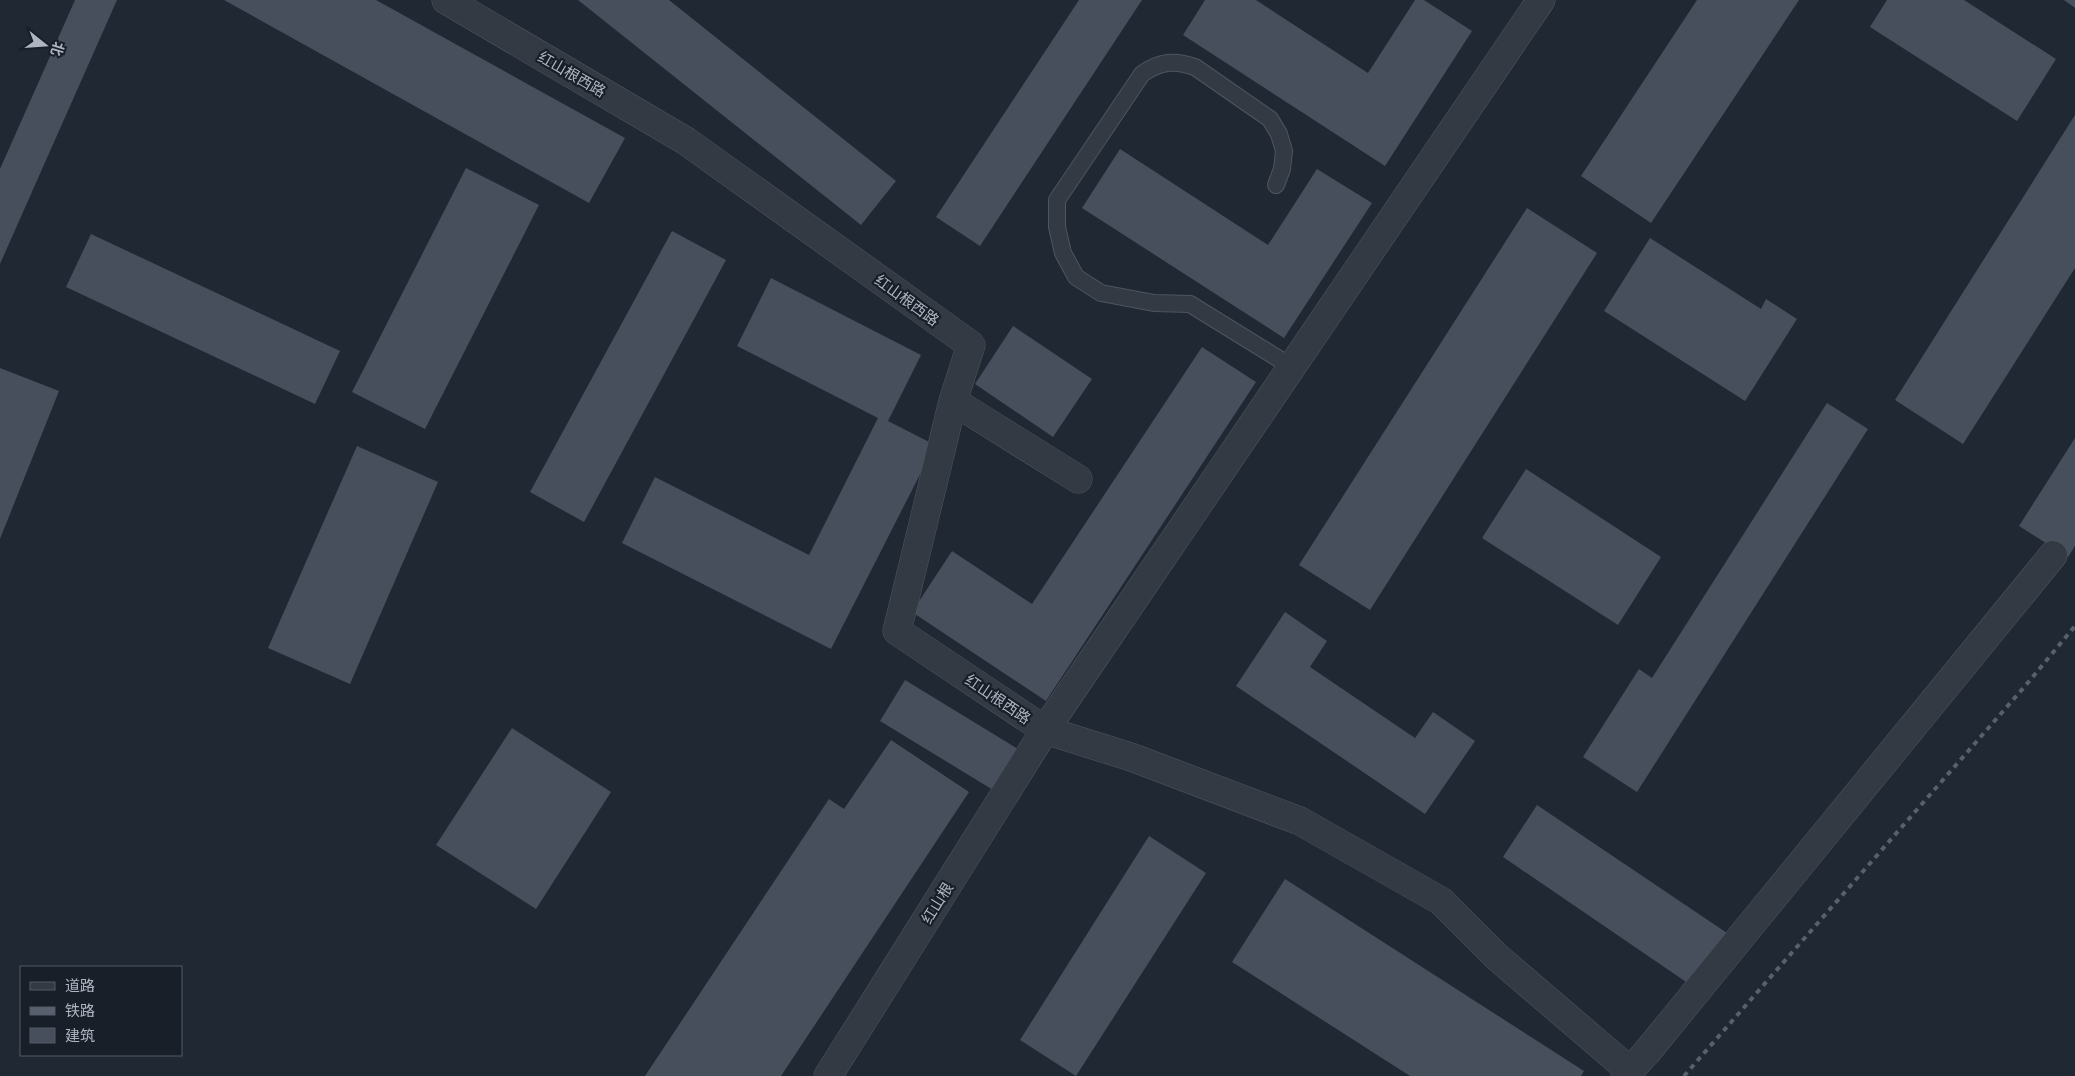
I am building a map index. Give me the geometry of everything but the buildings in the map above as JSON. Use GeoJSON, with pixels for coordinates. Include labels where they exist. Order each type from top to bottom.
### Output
{"type":"FeatureCollection","features":[{"type":"Feature","properties":{"kind":"street","name":"红山根西路"},"geometry":{"type":"LineString","coordinates":[[446,0],[686,141],[971,345],[953,401],[897,631],[1045,730]]}},
{"type":"Feature","properties":{"kind":"street","name":"红山根"},"geometry":{"type":"LineString","coordinates":[[828,1076],[1045,730],[1541,0]]}},
{"type":"Feature","properties":{"kind":"street"},"geometry":{"type":"LineString","coordinates":[[953,401],[1078,479]]}},
{"type":"Feature","properties":{"kind":"street"},"geometry":{"type":"LineString","coordinates":[[1045,730],[1131,757],[1300,820],[1441,901],[1497,957],[1627,1073],[1653,1044],[2053,555]]}},
{"type":"Feature","properties":{"kind":"lane"},"geometry":{"type":"LineString","coordinates":[[1276,185],[1282,169],[1284,151],[1279,134],[1270,119],[1195,68],[1182,62],[1168,62],[1154,65],[1142,74],[1056,200],[1057,227],[1063,253],[1076,277],[1101,293],[1154,303],[1190,304],[1292,367]]}},
{"type":"Feature","properties":{"kind":"railway"},"geometry":{"type":"LineString","coordinates":[[1684,1076],[2026,685],[2075,626]]}}]}
